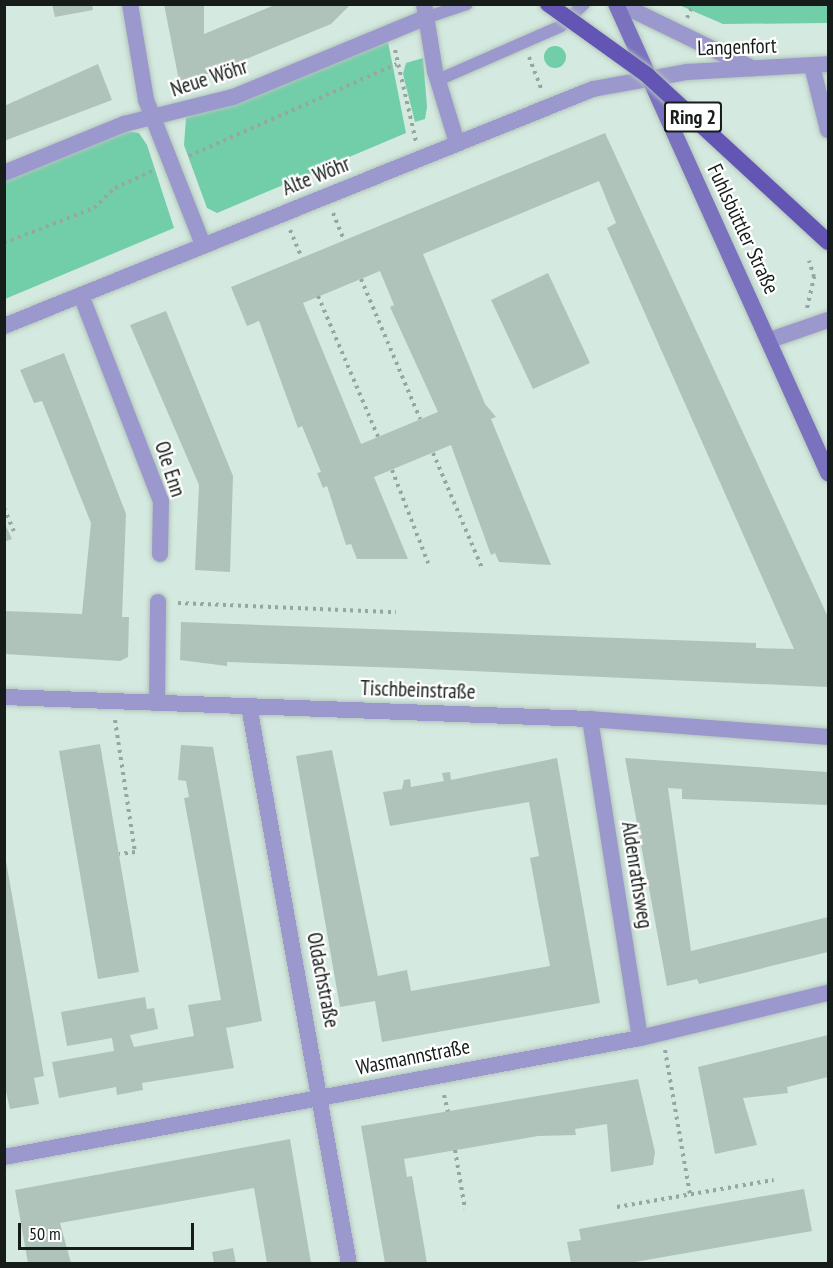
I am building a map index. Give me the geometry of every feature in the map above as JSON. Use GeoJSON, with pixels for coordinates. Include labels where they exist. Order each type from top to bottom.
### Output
{"type":"FeatureCollection","features":[{"type":"Feature","properties":{"kind":"main road","name":"Ring 2"},"geometry":{"type":"LineString","coordinates":[[548,4],[647,75],[828,242]]}},
{"type":"Feature","properties":{"kind":"main road","name":"Fuhlsbüttler Straße"},"geometry":{"type":"LineString","coordinates":[[618,4],[648,77],[770,340],[828,473]]}},
{"type":"Feature","properties":{"kind":"street"},"geometry":{"type":"LineString","coordinates":[[130,4],[152,117],[203,246]]}},
{"type":"Feature","properties":{"kind":"street"},"geometry":{"type":"LineString","coordinates":[[618,4],[756,70]]}},
{"type":"Feature","properties":{"kind":"street"},"geometry":{"type":"LineString","coordinates":[[424,11],[438,80],[458,143]]}},
{"type":"Feature","properties":{"kind":"street","name":"Neue Wöhr"},"geometry":{"type":"LineString","coordinates":[[4,173],[152,117],[233,97],[392,29],[424,11]]}},
{"type":"Feature","properties":{"kind":"street"},"geometry":{"type":"LineString","coordinates":[[820,65],[828,130]]}},
{"type":"Feature","properties":{"kind":"street","name":"Langenfort"},"geometry":{"type":"LineString","coordinates":[[648,77],[820,65]]}},
{"type":"Feature","properties":{"kind":"street","name":"Alte Wöhr"},"geometry":{"type":"LineString","coordinates":[[4,326],[548,106],[648,77]]}},
{"type":"Feature","properties":{"kind":"street","name":"Ole Enn"},"geometry":{"type":"LineString","coordinates":[[81,295],[161,501],[160,554]]}},
{"type":"Feature","properties":{"kind":"street"},"geometry":{"type":"LineString","coordinates":[[770,340],[804,326],[828,320]]}},
{"type":"Feature","properties":{"kind":"street"},"geometry":{"type":"LineString","coordinates":[[157,703],[158,602]]}},
{"type":"Feature","properties":{"kind":"street","name":"Tischbeinstraße"},"geometry":{"type":"LineString","coordinates":[[4,697],[590,719],[828,737]]}},
{"type":"Feature","properties":{"kind":"street","name":"Oldachstraße"},"geometry":{"type":"LineString","coordinates":[[249,706],[349,1263]]}},
{"type":"Feature","properties":{"kind":"street","name":"Aldenrathsweg"},"geometry":{"type":"LineString","coordinates":[[590,719],[640,1038]]}},
{"type":"Feature","properties":{"kind":"street","name":"Wasmannstraße"},"geometry":{"type":"LineString","coordinates":[[4,1157],[640,1038],[828,993]]}},
{"type":"Feature","properties":{"kind":"lane"},"geometry":{"type":"LineString","coordinates":[[424,11],[467,4]]}},
{"type":"Feature","properties":{"kind":"lane"},"geometry":{"type":"LineString","coordinates":[[438,80],[561,26],[584,4]]}},
{"type":"Feature","properties":{"kind":"path"},"geometry":{"type":"LineString","coordinates":[[758,4],[782,4]]}},
{"type":"Feature","properties":{"kind":"path"},"geometry":{"type":"LineString","coordinates":[[392,29],[397,64],[421,157]]}},
{"type":"Feature","properties":{"kind":"path"},"geometry":{"type":"LineString","coordinates":[[524,42],[548,106]]}},
{"type":"Feature","properties":{"kind":"path"},"geometry":{"type":"LineString","coordinates":[[4,243],[94,208],[115,188],[397,64]]}},
{"type":"Feature","properties":{"kind":"path"},"geometry":{"type":"LineString","coordinates":[[326,196],[344,240]]}},
{"type":"Feature","properties":{"kind":"path"},"geometry":{"type":"LineString","coordinates":[[283,213],[302,258]]}},
{"type":"Feature","properties":{"kind":"path"},"geometry":{"type":"LineString","coordinates":[[804,326],[814,277],[809,261]]}},
{"type":"Feature","properties":{"kind":"path"},"geometry":{"type":"LineString","coordinates":[[361,279],[420,419]]}},
{"type":"Feature","properties":{"kind":"path"},"geometry":{"type":"LineString","coordinates":[[318,296],[378,436]]}},
{"type":"Feature","properties":{"kind":"path"},"geometry":{"type":"LineString","coordinates":[[433,453],[482,568]]}},
{"type":"Feature","properties":{"kind":"path"},"geometry":{"type":"LineString","coordinates":[[392,470],[428,563]]}},
{"type":"Feature","properties":{"kind":"path"},"geometry":{"type":"LineString","coordinates":[[4,508],[14,531]]}},
{"type":"Feature","properties":{"kind":"path"},"geometry":{"type":"LineString","coordinates":[[158,602],[396,612]]}},
{"type":"Feature","properties":{"kind":"path"},"geometry":{"type":"LineString","coordinates":[[113,701],[135,852],[119,854]]}},
{"type":"Feature","properties":{"kind":"path"},"geometry":{"type":"LineString","coordinates":[[662,1032],[690,1194]]}},
{"type":"Feature","properties":{"kind":"path"},"geometry":{"type":"LineString","coordinates":[[455,1150],[465,1209]]}},
{"type":"Feature","properties":{"kind":"path"},"geometry":{"type":"LineString","coordinates":[[617,1207],[774,1180]]}},
{"type":"Feature","properties":{"kind":"green space"},"geometry":{"type":"Polygon","coordinates":[[[679,5],[828,5],[828,23],[723,24],[679,5]]]}},
{"type":"Feature","properties":{"kind":"green space"},"geometry":{"type":"Polygon","coordinates":[[[388,42],[406,133],[217,213],[207,208],[184,145],[186,118],[388,42]]]}},
{"type":"Feature","properties":{"kind":"green space"},"geometry":{"type":"Polygon","coordinates":[[[555,46],[563,49],[566,57],[563,65],[555,68],[547,65],[544,57],[547,49],[555,46]]]}},
{"type":"Feature","properties":{"kind":"green space"},"geometry":{"type":"Polygon","coordinates":[[[423,58],[427,107],[425,119],[415,122],[403,74],[406,63],[423,58]]]}},
{"type":"Feature","properties":{"kind":"green space"},"geometry":{"type":"Polygon","coordinates":[[[127,131],[139,133],[147,145],[174,228],[5,299],[5,181],[127,131]]]}},
{"type":"Feature","properties":{"kind":"building"},"geometry":{"type":"Polygon","coordinates":[[[52,4],[92,4],[93,10],[55,17],[52,4]]]}},
{"type":"Feature","properties":{"kind":"building"},"geometry":{"type":"Polygon","coordinates":[[[164,4],[204,4],[204,34],[277,4],[351,4],[331,24],[215,72],[179,81],[164,4]]]}},
{"type":"Feature","properties":{"kind":"building"},"geometry":{"type":"Polygon","coordinates":[[[98,64],[112,100],[4,141],[4,106],[98,64]]]}},
{"type":"Feature","properties":{"kind":"building"},"geometry":{"type":"Polygon","coordinates":[[[605,133],[828,617],[828,687],[405,668],[227,662],[227,666],[180,660],[181,622],[756,643],[756,648],[794,649],[607,228],[616,223],[599,181],[423,254],[485,404],[496,417],[491,419],[551,565],[499,562],[495,553],[491,555],[451,445],[374,477],[408,559],[357,559],[351,544],[346,545],[327,486],[323,488],[317,473],[321,472],[302,426],[298,428],[259,321],[247,326],[231,287],[605,133]],[[380,271],[303,303],[361,444],[438,412],[390,307],[394,305],[380,271]]]}},
{"type":"Feature","properties":{"kind":"building"},"geometry":{"type":"Polygon","coordinates":[[[548,273],[590,363],[533,389],[491,300],[548,273]]]}},
{"type":"Feature","properties":{"kind":"building"},"geometry":{"type":"Polygon","coordinates":[[[166,311],[233,476],[230,572],[195,570],[199,485],[130,325],[166,311]]]}},
{"type":"Feature","properties":{"kind":"building"},"geometry":{"type":"Polygon","coordinates":[[[64,353],[126,514],[122,617],[129,617],[128,657],[120,661],[5,654],[5,611],[82,614],[91,523],[42,401],[34,403],[20,370],[64,353]]]}},
{"type":"Feature","properties":{"kind":"building"},"geometry":{"type":"Polygon","coordinates":[[[4,522],[12,539],[4,542],[4,522]]]}},
{"type":"Feature","properties":{"kind":"building"},"geometry":{"type":"Polygon","coordinates":[[[100,744],[139,972],[98,979],[59,751],[100,744]]]}},
{"type":"Feature","properties":{"kind":"building"},"geometry":{"type":"Polygon","coordinates":[[[181,745],[213,747],[262,1021],[226,1028],[234,1068],[142,1083],[143,1090],[117,1095],[116,1087],[59,1098],[52,1062],[114,1051],[112,1038],[67,1046],[61,1012],[145,997],[147,1009],[154,1008],[158,1029],[130,1035],[134,1047],[194,1036],[188,1005],[221,1000],[184,798],[189,797],[186,781],[178,780],[181,745]]]}},
{"type":"Feature","properties":{"kind":"building"},"geometry":{"type":"Polygon","coordinates":[[[332,750],[378,976],[407,970],[411,991],[550,966],[530,858],[539,856],[529,802],[390,826],[383,792],[402,789],[404,780],[410,779],[411,787],[444,781],[442,773],[450,772],[451,780],[557,758],[600,1003],[382,1042],[375,1001],[340,1007],[296,756],[332,750]]]}},
{"type":"Feature","properties":{"kind":"building"},"geometry":{"type":"Polygon","coordinates":[[[625,758],[828,772],[828,805],[682,799],[682,789],[668,788],[691,951],[828,917],[828,952],[699,984],[697,979],[667,986],[625,758]]]}},
{"type":"Feature","properties":{"kind":"building"},"geometry":{"type":"Polygon","coordinates":[[[4,850],[44,1076],[34,1078],[39,1104],[10,1109],[4,1083],[4,850]]]}},
{"type":"Feature","properties":{"kind":"building"},"geometry":{"type":"Polygon","coordinates":[[[828,1035],[828,1077],[787,1087],[788,1093],[743,1098],[757,1145],[715,1154],[698,1067],[828,1035]]]}},
{"type":"Feature","properties":{"kind":"building"},"geometry":{"type":"Polygon","coordinates":[[[638,1079],[655,1152],[653,1165],[611,1172],[607,1124],[575,1129],[576,1135],[538,1136],[404,1159],[407,1177],[412,1176],[427,1263],[385,1263],[361,1126],[638,1079]]]}},
{"type":"Feature","properties":{"kind":"building"},"geometry":{"type":"Polygon","coordinates":[[[290,1139],[311,1263],[267,1263],[254,1188],[60,1223],[71,1263],[28,1263],[15,1190],[290,1139]]]}},
{"type":"Feature","properties":{"kind":"building"},"geometry":{"type":"Polygon","coordinates":[[[804,1189],[812,1231],[629,1263],[571,1263],[567,1242],[581,1240],[579,1229],[804,1189]]]}},
{"type":"Feature","properties":{"kind":"building"},"geometry":{"type":"Polygon","coordinates":[[[233,1248],[236,1263],[214,1263],[212,1252],[233,1248]]]}}]}
